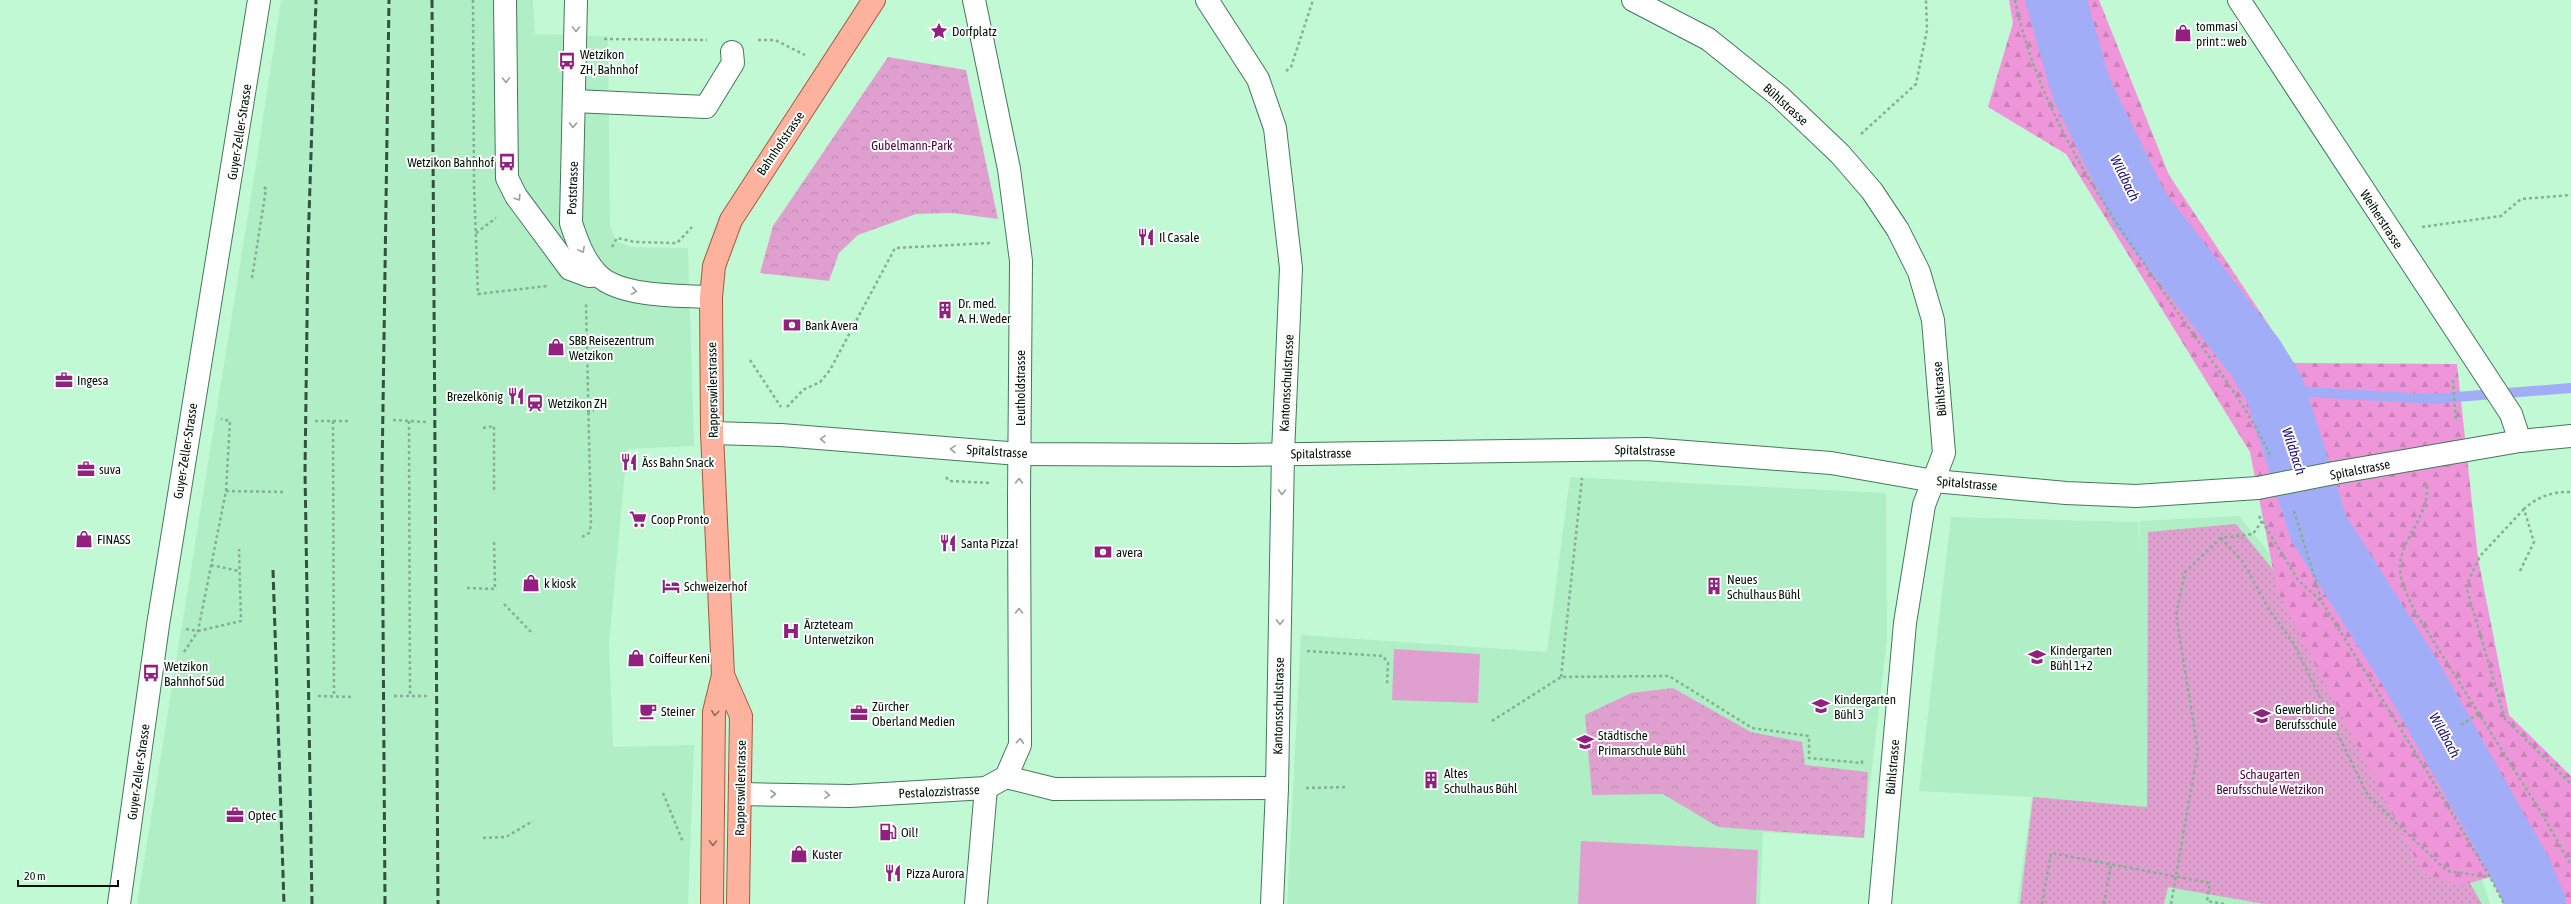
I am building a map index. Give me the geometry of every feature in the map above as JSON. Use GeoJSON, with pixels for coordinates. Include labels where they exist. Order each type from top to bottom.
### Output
{"type":"FeatureCollection","features":[{"type":"Feature","properties":{"kind":"main road","name":"Bahnhofstrasse"},"geometry":{"type":"LineString","coordinates":[[711,297],[714,266],[731,220],[874,0]]}},
{"type":"Feature","properties":{"kind":"main road","name":"Rapperswilerstrasse"},"geometry":{"type":"LineString","coordinates":[[711,297],[712,433],[723,675],[714,712],[712,904]]}},
{"type":"Feature","properties":{"kind":"main road","name":"Rapperswilerstrasse"},"geometry":{"type":"LineString","coordinates":[[723,675],[741,716],[738,904]]}},
{"type":"Feature","properties":{"kind":"street","name":"Guyer-Zeller-Strasse"},"geometry":{"type":"LineString","coordinates":[[119,904],[158,625],[259,0]]}},
{"type":"Feature","properties":{"kind":"street"},"geometry":{"type":"LineString","coordinates":[[505,0],[507,178],[516,196],[570,269],[588,276],[598,275]]}},
{"type":"Feature","properties":{"kind":"street","name":"Poststrasse"},"geometry":{"type":"LineString","coordinates":[[576,0],[571,223],[581,251],[598,275],[628,291],[711,297]]}},
{"type":"Feature","properties":{"kind":"street","name":"Leutholdstrasse"},"geometry":{"type":"LineString","coordinates":[[974,0],[1009,169],[1021,261],[1020,745],[1006,777]]}},
{"type":"Feature","properties":{"kind":"street","name":"Kantonsschulstrasse"},"geometry":{"type":"LineString","coordinates":[[1207,0],[1258,79],[1275,128],[1291,268],[1282,453],[1277,788],[1272,904]]}},
{"type":"Feature","properties":{"kind":"street","name":"Bühlstrasse"},"geometry":{"type":"LineString","coordinates":[[1633,0],[1708,39],[1779,96],[1840,154],[1872,191],[1898,230],[1920,272],[1931,313],[1944,452],[1924,506],[1905,623],[1880,904]]}},
{"type":"Feature","properties":{"kind":"street","name":"Weiherstrasse"},"geometry":{"type":"LineString","coordinates":[[2240,0],[2511,414],[2520,441]]}},
{"type":"Feature","properties":{"kind":"street"},"geometry":{"type":"LineString","coordinates":[[574,101],[706,106],[733,63],[732,52]]}},
{"type":"Feature","properties":{"kind":"street","name":"Spitalstrasse"},"geometry":{"type":"LineString","coordinates":[[712,433],[781,435],[1020,454],[1647,449],[1831,463],[1934,481],[2066,493],[2136,496],[2258,488],[2334,473],[2520,441],[2571,436]]}},
{"type":"Feature","properties":{"kind":"street"},"geometry":{"type":"LineString","coordinates":[[1006,777],[1054,789],[1277,788]]}},
{"type":"Feature","properties":{"kind":"street","name":"Pestalozzistrasse"},"geometry":{"type":"LineString","coordinates":[[740,794],[850,796],[986,788],[1006,777]]}},
{"type":"Feature","properties":{"kind":"street"},"geometry":{"type":"LineString","coordinates":[[976,904],[986,788]]}},
{"type":"Feature","properties":{"kind":"path"},"geometry":{"type":"LineString","coordinates":[[473,0],[478,294],[551,285]]}},
{"type":"Feature","properties":{"kind":"path"},"geometry":{"type":"LineString","coordinates":[[1262,91],[1291,67],[1313,0]]}},
{"type":"Feature","properties":{"kind":"path"},"geometry":{"type":"LineString","coordinates":[[1840,154],[1916,84],[1927,30],[1926,0]]}},
{"type":"Feature","properties":{"kind":"path"},"geometry":{"type":"LineString","coordinates":[[2015,0],[2048,104],[2089,180],[2145,265],[2246,411],[2274,462]]}},
{"type":"Feature","properties":{"kind":"path"},"geometry":{"type":"LineString","coordinates":[[252,278],[266,189],[262,185]]}},
{"type":"Feature","properties":{"kind":"path"},"geometry":{"type":"LineString","coordinates":[[2390,231],[2501,216],[2521,199],[2571,195]]}},
{"type":"Feature","properties":{"kind":"path"},"geometry":{"type":"LineString","coordinates":[[476,234],[498,216]]}},
{"type":"Feature","properties":{"kind":"path"},"geometry":{"type":"LineString","coordinates":[[617,238],[635,242],[677,243],[692,227]]}},
{"type":"Feature","properties":{"kind":"path"},"geometry":{"type":"LineString","coordinates":[[750,360],[784,410],[803,390],[820,382],[830,370],[895,248],[958,245]]}},
{"type":"Feature","properties":{"kind":"path"},"geometry":{"type":"LineString","coordinates":[[582,538],[589,533],[590,525],[586,299]]}},
{"type":"Feature","properties":{"kind":"path"},"geometry":{"type":"LineString","coordinates":[[2453,378],[2456,422]]}},
{"type":"Feature","properties":{"kind":"path"},"geometry":{"type":"LineString","coordinates":[[587,411],[594,411]]}},
{"type":"Feature","properties":{"kind":"path"},"geometry":{"type":"LineString","coordinates":[[221,419],[230,421],[226,491],[198,631],[240,621],[239,549]]}},
{"type":"Feature","properties":{"kind":"path"},"geometry":{"type":"LineString","coordinates":[[315,422],[352,420]]}},
{"type":"Feature","properties":{"kind":"path"},"geometry":{"type":"LineString","coordinates":[[393,420],[426,422]]}},
{"type":"Feature","properties":{"kind":"path"},"geometry":{"type":"LineString","coordinates":[[333,421],[334,697]]}},
{"type":"Feature","properties":{"kind":"path"},"geometry":{"type":"LineString","coordinates":[[409,421],[410,695]]}},
{"type":"Feature","properties":{"kind":"path"},"geometry":{"type":"LineString","coordinates":[[484,428],[494,426],[494,494]]}},
{"type":"Feature","properties":{"kind":"path"},"geometry":{"type":"LineString","coordinates":[[1561,677],[1585,449]]}},
{"type":"Feature","properties":{"kind":"path"},"geometry":{"type":"LineString","coordinates":[[949,481],[991,483],[994,487]]}},
{"type":"Feature","properties":{"kind":"path"},"geometry":{"type":"LineString","coordinates":[[2427,483],[2426,504],[2402,557],[2400,568],[2403,584],[2415,612],[2542,814],[2571,865]]}},
{"type":"Feature","properties":{"kind":"path"},"geometry":{"type":"LineString","coordinates":[[226,491],[284,492]]}},
{"type":"Feature","properties":{"kind":"path"},"geometry":{"type":"LineString","coordinates":[[2571,492],[2558,491],[2534,500],[2480,556],[2466,586],[2506,719],[2571,784]]}},
{"type":"Feature","properties":{"kind":"path"},"geometry":{"type":"LineString","coordinates":[[2292,504],[2322,602],[2490,877],[2504,904]]}},
{"type":"Feature","properties":{"kind":"path"},"geometry":{"type":"LineString","coordinates":[[2520,572],[2534,542],[2524,509]]}},
{"type":"Feature","properties":{"kind":"path"},"geometry":{"type":"LineString","coordinates":[[2257,511],[2298,580],[2322,602]]}},
{"type":"Feature","properties":{"kind":"path"},"geometry":{"type":"LineString","coordinates":[[2171,904],[2177,877],[2198,750],[2176,615],[2185,572],[2221,538],[2253,534],[2262,521]]}},
{"type":"Feature","properties":{"kind":"path"},"geometry":{"type":"LineString","coordinates":[[2221,538],[2243,562],[2270,611],[2294,644],[2368,796],[2447,871],[2490,877]]}},
{"type":"Feature","properties":{"kind":"path"},"geometry":{"type":"LineString","coordinates":[[467,588],[495,589],[494,539]]}},
{"type":"Feature","properties":{"kind":"path"},"geometry":{"type":"LineString","coordinates":[[211,565],[239,571]]}},
{"type":"Feature","properties":{"kind":"path"},"geometry":{"type":"LineString","coordinates":[[504,604],[530,632]]}},
{"type":"Feature","properties":{"kind":"path"},"geometry":{"type":"LineString","coordinates":[[1279,650],[1382,656],[1388,663],[1387,686]]}},
{"type":"Feature","properties":{"kind":"path"},"geometry":{"type":"LineString","coordinates":[[1492,721],[1561,677],[1669,676],[1752,728],[1810,736],[1809,758],[1862,763],[1863,755]]}},
{"type":"Feature","properties":{"kind":"path"},"geometry":{"type":"LineString","coordinates":[[318,696],[353,697]]}},
{"type":"Feature","properties":{"kind":"path"},"geometry":{"type":"LineString","coordinates":[[394,696],[428,696]]}},
{"type":"Feature","properties":{"kind":"path"},"geometry":{"type":"LineString","coordinates":[[2461,725],[2479,713]]}},
{"type":"Feature","properties":{"kind":"path"},"geometry":{"type":"LineString","coordinates":[[1277,788],[1348,787]]}},
{"type":"Feature","properties":{"kind":"path"},"geometry":{"type":"LineString","coordinates":[[483,838],[506,837],[533,822]]}},
{"type":"Feature","properties":{"kind":"path"},"geometry":{"type":"LineString","coordinates":[[2042,904],[2051,853],[2210,883],[2207,901],[2224,904]]}},
{"type":"Feature","properties":{"kind":"path"},"geometry":{"type":"LineString","coordinates":[[2104,904],[2112,864]]}},
{"type":"Feature","properties":{"kind":"shaded area"},"geometry":{"type":"Polygon","coordinates":[[[281,0],[533,0],[535,34],[608,36],[610,226],[616,241],[632,247],[688,248],[694,446],[627,449],[609,644],[613,747],[694,745],[688,904],[137,904],[253,184],[281,0]]]}},
{"type":"Feature","properties":{"kind":"shaded area","name":"Städtische Primarschule Bühl"},"geometry":{"type":"Polygon","coordinates":[[[1570,477],[1886,493],[1887,639],[1864,838],[1763,832],[1760,904],[1287,904],[1301,635],[1547,652],[1570,477]]]}},
{"type":"Feature","properties":{"kind":"shaded area","name":"Gewerbliche Berufsschule"},"geometry":{"type":"Polygon","coordinates":[[[2239,516],[2338,637],[2480,874],[2490,904],[2017,904],[2032,797],[1919,791],[1951,517],[2139,522],[2140,555],[2140,521],[2239,516]]]}},
{"type":"Feature","properties":{"kind":"green space"},"geometry":{"type":"Polygon","coordinates":[[[2009,0],[2099,0],[2169,175],[2294,363],[2457,364],[2478,558],[2509,715],[2571,776],[2571,904],[2504,904],[2490,877],[2460,886],[2423,873],[2277,590],[2250,452],[2066,154],[1988,107],[2013,23],[2009,0]]]}},
{"type":"Feature","properties":{"kind":"green space","name":"Gubelmann-Park"},"geometry":{"type":"Polygon","coordinates":[[[888,57],[966,70],[998,219],[952,213],[916,214],[858,235],[839,253],[829,281],[760,273],[773,226],[888,57]]]}},
{"type":"Feature","properties":{"kind":"green space","name":"Schaugarten Berufsschule Wetzikon"},"geometry":{"type":"Polygon","coordinates":[[[2236,524],[2329,639],[2482,904],[2264,904],[2168,887],[2164,904],[2020,904],[2033,797],[2147,807],[2148,532],[2236,524]]]}},
{"type":"Feature","properties":{"kind":"green space"},"geometry":{"type":"Polygon","coordinates":[[[1394,649],[1480,654],[1478,703],[1392,700],[1394,649]]]}},
{"type":"Feature","properties":{"kind":"green space"},"geometry":{"type":"Polygon","coordinates":[[[1673,688],[1751,732],[1802,742],[1805,765],[1868,772],[1864,838],[1718,827],[1663,794],[1592,795],[1585,715],[1631,693],[1673,688]]]}},
{"type":"Feature","properties":{"kind":"green space"},"geometry":{"type":"Polygon","coordinates":[[[1581,841],[1758,850],[1756,904],[1578,904],[1581,841]]]}},
{"type":"Feature","properties":{"kind":"waterway","name":"Wildbach"},"geometry":{"type":"LineString","coordinates":[[2056,0],[2081,88],[2140,209],[2255,357],[2275,390],[2319,529],[2411,674],[2522,871],[2536,904]]}},
{"type":"Feature","properties":{"kind":"waterway"},"geometry":{"type":"LineString","coordinates":[[2275,390],[2431,399],[2571,388]]}},
{"type":"Feature","properties":{"kind":"railway"},"geometry":{"type":"LineString","coordinates":[[312,904],[305,471],[308,247],[316,0]]}},
{"type":"Feature","properties":{"kind":"railway"},"geometry":{"type":"LineString","coordinates":[[385,904],[382,474],[389,0]]}},
{"type":"Feature","properties":{"kind":"railway"},"geometry":{"type":"LineString","coordinates":[[432,0],[438,904]]}},
{"type":"Feature","properties":{"kind":"railway"},"geometry":{"type":"LineString","coordinates":[[273,570],[284,904]]}},
{"type":"Feature","properties":{"kind":"place","name":"Dorfplatz"},"geometry":{"type":"Point","coordinates":[939,31]}},
{"type":"Feature","properties":{"kind":"place","name":"tommasi print :: web"},"geometry":{"type":"Point","coordinates":[2183,33]}},
{"type":"Feature","properties":{"kind":"place","name":"Wetzikon ZH, Bahnhof"},"geometry":{"type":"Point","coordinates":[567,61]}},
{"type":"Feature","properties":{"kind":"place","name":"Wetzikon Bahnhof"},"geometry":{"type":"Point","coordinates":[507,162]}},
{"type":"Feature","properties":{"kind":"place","name":"Il Casale"},"geometry":{"type":"Point","coordinates":[1146,237]}},
{"type":"Feature","properties":{"kind":"place","name":"Dr. med. A. H. Weder"},"geometry":{"type":"Point","coordinates":[945,310]}},
{"type":"Feature","properties":{"kind":"place","name":"Bank Avera"},"geometry":{"type":"Point","coordinates":[792,325]}},
{"type":"Feature","properties":{"kind":"place","name":"SBB Reisezentrum Wetzikon"},"geometry":{"type":"Point","coordinates":[556,347]}},
{"type":"Feature","properties":{"kind":"place","name":"Ingesa"},"geometry":{"type":"Point","coordinates":[64,380]}},
{"type":"Feature","properties":{"kind":"place","name":"Brezelkönig"},"geometry":{"type":"Point","coordinates":[516,396]}},
{"type":"Feature","properties":{"kind":"place","name":"Wetzikon ZH"},"geometry":{"type":"Point","coordinates":[535,403]}},
{"type":"Feature","properties":{"kind":"place","name":"Äss Bahn Snack"},"geometry":{"type":"Point","coordinates":[629,462]}},
{"type":"Feature","properties":{"kind":"place","name":"suva"},"geometry":{"type":"Point","coordinates":[86,469]}},
{"type":"Feature","properties":{"kind":"place","name":"Coop Pronto"},"geometry":{"type":"Point","coordinates":[638,519]}},
{"type":"Feature","properties":{"kind":"place","name":"FINASS"},"geometry":{"type":"Point","coordinates":[84,539]}},
{"type":"Feature","properties":{"kind":"place","name":"Santa Pizza!"},"geometry":{"type":"Point","coordinates":[948,543]}},
{"type":"Feature","properties":{"kind":"place","name":"avera"},"geometry":{"type":"Point","coordinates":[1103,552]}},
{"type":"Feature","properties":{"kind":"place","name":"k kiosk"},"geometry":{"type":"Point","coordinates":[531,583]}},
{"type":"Feature","properties":{"kind":"place","name":"Schweizerhof"},"geometry":{"type":"Point","coordinates":[671,586]}},
{"type":"Feature","properties":{"kind":"place","name":"Neues Schulhaus Bühl"},"geometry":{"type":"Point","coordinates":[1714,586]}},
{"type":"Feature","properties":{"kind":"place","name":"Ärzteteam Unterwetzikon"},"geometry":{"type":"Point","coordinates":[791,631]}},
{"type":"Feature","properties":{"kind":"place","name":"Kindergarten Bühl 1+2"},"geometry":{"type":"Point","coordinates":[2037,657]}},
{"type":"Feature","properties":{"kind":"place","name":"Coiffeur Keni"},"geometry":{"type":"Point","coordinates":[636,658]}},
{"type":"Feature","properties":{"kind":"place","name":"Wetzikon Bahnhof Süd"},"geometry":{"type":"Point","coordinates":[151,673]}},
{"type":"Feature","properties":{"kind":"place","name":"Kindergarten Bühl 3"},"geometry":{"type":"Point","coordinates":[1821,706]}},
{"type":"Feature","properties":{"kind":"place","name":"Steiner"},"geometry":{"type":"Point","coordinates":[648,711]}},
{"type":"Feature","properties":{"kind":"place","name":"Zürcher Oberland Medien"},"geometry":{"type":"Point","coordinates":[859,713]}},
{"type":"Feature","properties":{"kind":"place","name":"Gewerbliche Berufsschule"},"geometry":{"type":"Point","coordinates":[2262,716]}},
{"type":"Feature","properties":{"kind":"place","name":"Städtische Primarschule Bühl"},"geometry":{"type":"Point","coordinates":[1585,742]}},
{"type":"Feature","properties":{"kind":"place","name":"Altes Schulhaus Bühl"},"geometry":{"type":"Point","coordinates":[1431,780]}},
{"type":"Feature","properties":{"kind":"place","name":"Optec"},"geometry":{"type":"Point","coordinates":[235,815]}},
{"type":"Feature","properties":{"kind":"place","name":"Oil!"},"geometry":{"type":"Point","coordinates":[888,832]}},
{"type":"Feature","properties":{"kind":"place","name":"Kuster"},"geometry":{"type":"Point","coordinates":[799,854]}},
{"type":"Feature","properties":{"kind":"place","name":"Pizza Aurora"},"geometry":{"type":"Point","coordinates":[893,873]}}]}
